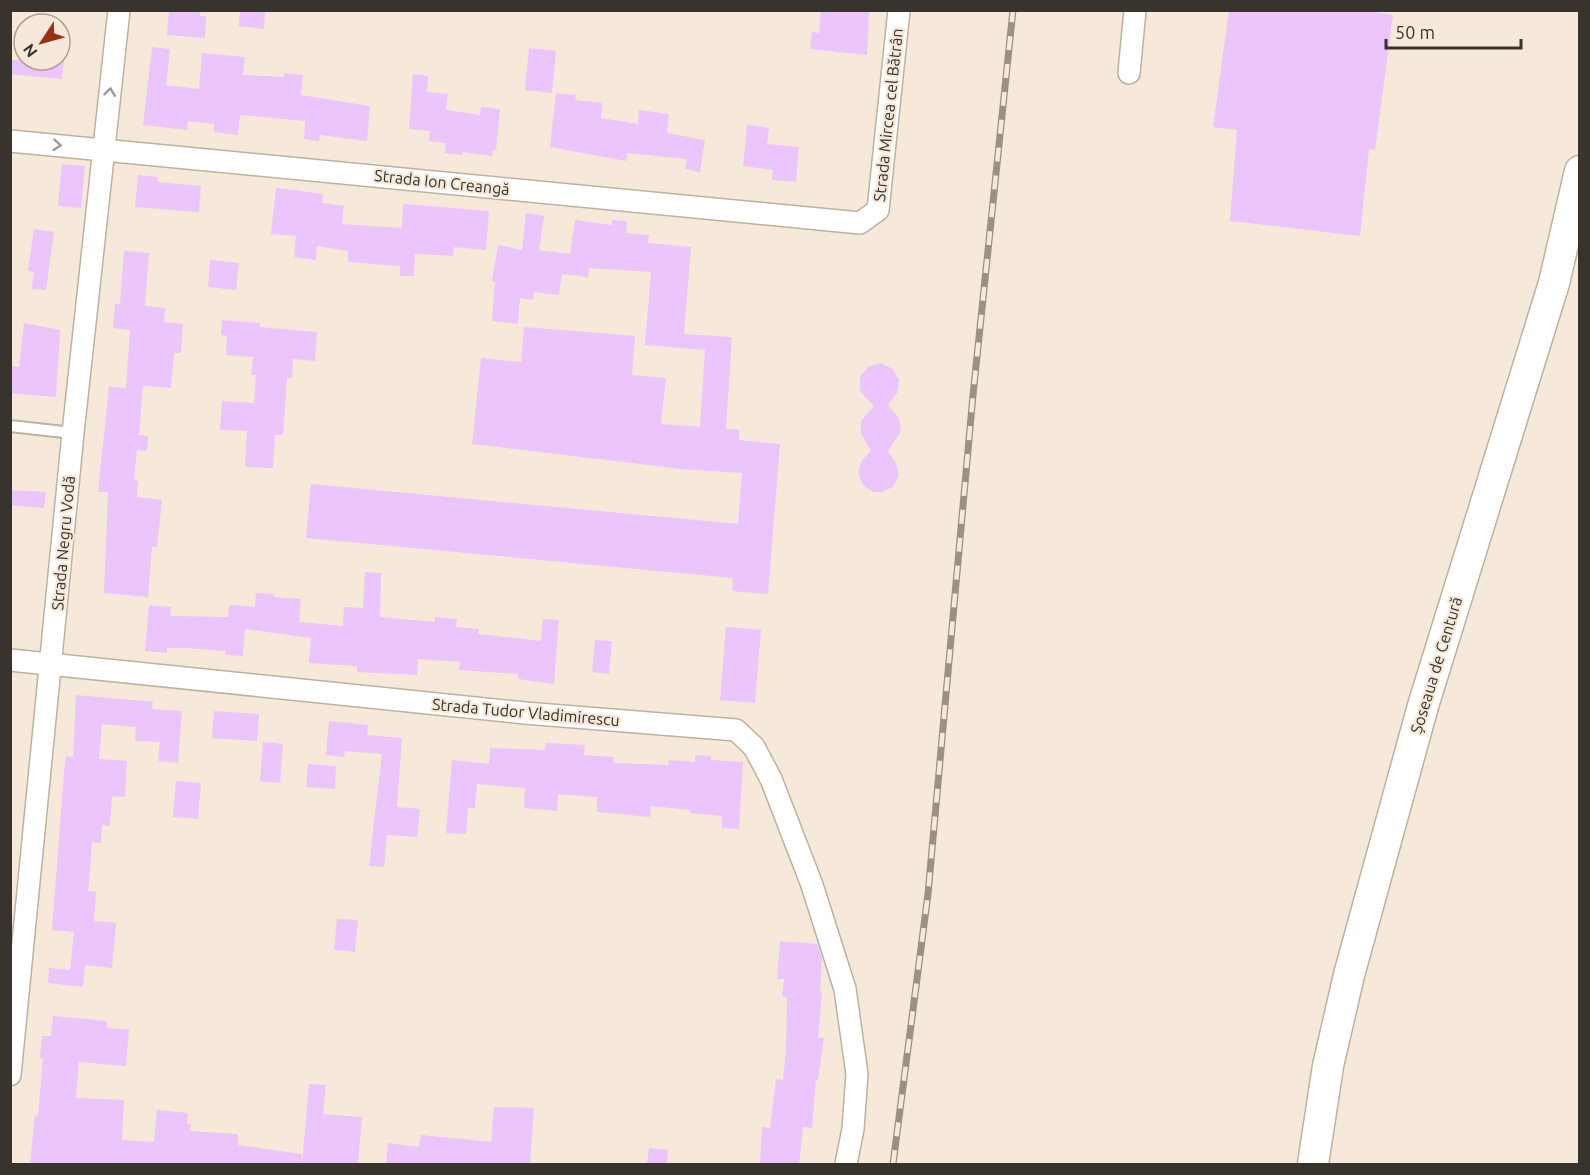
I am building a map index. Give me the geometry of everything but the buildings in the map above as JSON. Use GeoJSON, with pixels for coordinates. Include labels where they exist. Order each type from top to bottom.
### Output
{"type":"FeatureCollection","features":[{"type":"Feature","properties":{"kind":"main road","name":"Șoseaua de Centură"},"geometry":{"type":"LineString","coordinates":[[1313,1164],[1328,1066],[1349,975],[1423,706],[1554,283],[1580,171]]}},
{"type":"Feature","properties":{"kind":"street","name":"Strada Negru Vodă"},"geometry":{"type":"LineString","coordinates":[[10,1076],[73,433],[119,10]]}},
{"type":"Feature","properties":{"kind":"street","name":"Strada Mircea cel Bătrân"},"geometry":{"type":"LineString","coordinates":[[871,217],[878,210],[899,10]]}},
{"type":"Feature","properties":{"kind":"street"},"geometry":{"type":"LineString","coordinates":[[1129,73],[1135,10]]}},
{"type":"Feature","properties":{"kind":"street","name":"Strada Ion Creangă"},"geometry":{"type":"LineString","coordinates":[[10,141],[860,223],[871,217]]}},
{"type":"Feature","properties":{"kind":"street","name":"Strada Tudor Vladimirescu"},"geometry":{"type":"LineString","coordinates":[[10,660],[525,713],[736,730],[754,747],[771,779],[812,885],[850,1012],[857,1074],[853,1130],[846,1164]]}},
{"type":"Feature","properties":{"kind":"lane"},"geometry":{"type":"LineString","coordinates":[[10,426],[73,433]]}},
{"type":"Feature","properties":{"kind":"railway"},"geometry":{"type":"LineString","coordinates":[[893,1164],[928,894],[973,395],[1013,10]]}}]}
